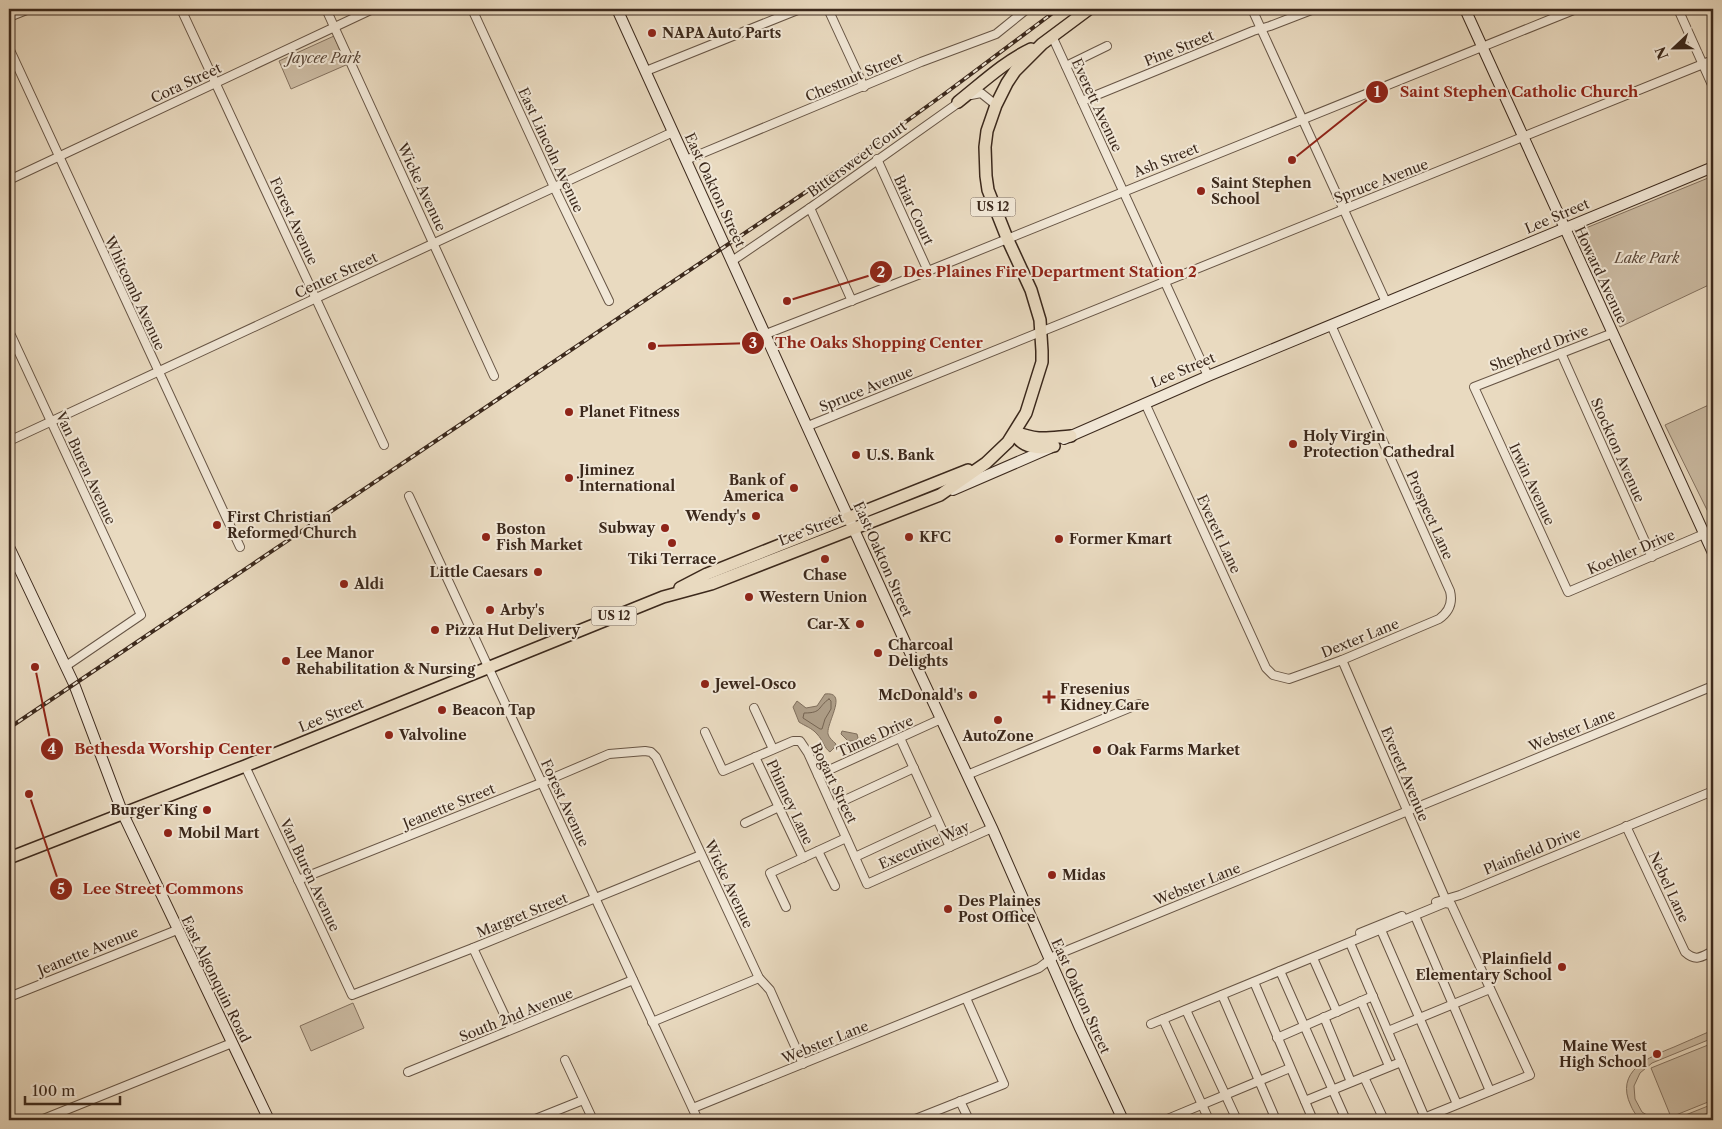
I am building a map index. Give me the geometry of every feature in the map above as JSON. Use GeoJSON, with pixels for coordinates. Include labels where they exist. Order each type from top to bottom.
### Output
{"type":"FeatureCollection","features":[{"type":"Feature","properties":{"kind":"main road","name":"East Oakton Street"},"geometry":{"type":"LineString","coordinates":[[617,9],[992,828],[1123,1120]]}},
{"type":"Feature","properties":{"kind":"main road","name":"US 12"},"geometry":{"type":"LineString","coordinates":[[940,495],[986,463],[1008,442],[1026,414],[1042,362],[1040,320],[1031,290],[994,208],[988,190],[985,146],[987,131],[996,105],[1015,71],[1042,44],[1089,9]]}},
{"type":"Feature","properties":{"kind":"main road","name":"Howard Avenue"},"geometry":{"type":"LineString","coordinates":[[1464,9],[1713,553]]}},
{"type":"Feature","properties":{"kind":"main road"},"geometry":{"type":"LineString","coordinates":[[958,102],[1002,66],[1017,56],[1042,44]]}},
{"type":"Feature","properties":{"kind":"main road","name":"Lee Street"},"geometry":{"type":"LineString","coordinates":[[9,858],[245,766],[663,597],[707,574],[851,522],[940,495],[1208,376],[1713,167]]}},
{"type":"Feature","properties":{"kind":"main road"},"geometry":{"type":"LineString","coordinates":[[1014,432],[1042,439],[1071,436]]}},
{"type":"Feature","properties":{"kind":"main road"},"geometry":{"type":"LineString","coordinates":[[1014,432],[1020,441],[1030,446],[1041,448],[1054,446]]}},
{"type":"Feature","properties":{"kind":"main road","name":"Lee Street"},"geometry":{"type":"LineString","coordinates":[[851,522],[899,499],[986,463]]}},
{"type":"Feature","properties":{"kind":"main road","name":"East Algonquin Road"},"geometry":{"type":"LineString","coordinates":[[9,547],[66,666],[123,814],[269,1120]]}},
{"type":"Feature","properties":{"kind":"street"},"geometry":{"type":"LineString","coordinates":[[9,17],[29,9]]}},
{"type":"Feature","properties":{"kind":"street","name":"Forest Avenue"},"geometry":{"type":"LineString","coordinates":[[181,9],[384,445]]}},
{"type":"Feature","properties":{"kind":"street","name":"Wicke Avenue"},"geometry":{"type":"LineString","coordinates":[[326,9],[494,376]]}},
{"type":"Feature","properties":{"kind":"street","name":"Cora Street"},"geometry":{"type":"LineString","coordinates":[[9,180],[374,9]]}},
{"type":"Feature","properties":{"kind":"street","name":"East Lincoln Avenue"},"geometry":{"type":"LineString","coordinates":[[472,9],[609,301]]}},
{"type":"Feature","properties":{"kind":"street"},"geometry":{"type":"LineString","coordinates":[[646,71],[800,9]]}},
{"type":"Feature","properties":{"kind":"street"},"geometry":{"type":"LineString","coordinates":[[828,9],[864,87]]}},
{"type":"Feature","properties":{"kind":"street","name":"Chestnut Street"},"geometry":{"type":"LineString","coordinates":[[686,160],[922,62],[996,34],[1027,9]]}},
{"type":"Feature","properties":{"kind":"street"},"geometry":{"type":"LineString","coordinates":[[1252,9],[1386,302]]}},
{"type":"Feature","properties":{"kind":"street","name":"Pine Street"},"geometry":{"type":"LineString","coordinates":[[1082,101],[1314,9]]}},
{"type":"Feature","properties":{"kind":"street","name":"Ash Street"},"geometry":{"type":"LineString","coordinates":[[766,334],[928,271],[1302,118],[1576,9]]}},
{"type":"Feature","properties":{"kind":"street"},"geometry":{"type":"LineString","coordinates":[[1678,9],[1713,86]]}},
{"type":"Feature","properties":{"kind":"street","name":"Everett Avenue"},"geometry":{"type":"LineString","coordinates":[[1052,36],[1208,376]]}},
{"type":"Feature","properties":{"kind":"street"},"geometry":{"type":"LineString","coordinates":[[1066,66],[1107,46]]}},
{"type":"Feature","properties":{"kind":"street","name":"Whitcomb Avenue"},"geometry":{"type":"LineString","coordinates":[[9,48],[240,547]]}},
{"type":"Feature","properties":{"kind":"street","name":"Spruce Avenue"},"geometry":{"type":"LineString","coordinates":[[808,426],[1713,60]]}},
{"type":"Feature","properties":{"kind":"street","name":"Bittersweet Court"},"geometry":{"type":"LineString","coordinates":[[732,261],[810,208],[958,102],[978,92],[987,96],[996,105]]}},
{"type":"Feature","properties":{"kind":"street","name":"Center Street"},"geometry":{"type":"LineString","coordinates":[[9,441],[673,132]]}},
{"type":"Feature","properties":{"kind":"street","name":"Briar Court"},"geometry":{"type":"LineString","coordinates":[[877,159],[928,271]]}},
{"type":"Feature","properties":{"kind":"street"},"geometry":{"type":"LineString","coordinates":[[810,208],[852,301]]}},
{"type":"Feature","properties":{"kind":"street","name":"Prospect Lane"},"geometry":{"type":"LineString","coordinates":[[1331,325],[1450,591],[1452,600],[1450,606]]}},
{"type":"Feature","properties":{"kind":"street","name":"Van Buren Avenue"},"geometry":{"type":"LineString","coordinates":[[9,331],[141,615],[66,666]]}},
{"type":"Feature","properties":{"kind":"street","name":"Shepherd Drive"},"geometry":{"type":"LineString","coordinates":[[1474,387],[1613,333]]}},
{"type":"Feature","properties":{"kind":"street","name":"Stockton Avenue"},"geometry":{"type":"LineString","coordinates":[[1561,353],[1652,557]]}},
{"type":"Feature","properties":{"kind":"street","name":"Irwin Avenue"},"geometry":{"type":"LineString","coordinates":[[1474,387],[1568,592]]}},
{"type":"Feature","properties":{"kind":"street","name":"Everett Lane"},"geometry":{"type":"LineString","coordinates":[[1145,403],[1266,668],[1273,674]]}},
{"type":"Feature","properties":{"kind":"street","name":"Forest Avenue"},"geometry":{"type":"LineString","coordinates":[[410,496],[698,1120]]}},
{"type":"Feature","properties":{"kind":"street","name":"Koehler Drive"},"geometry":{"type":"LineString","coordinates":[[1568,592],[1704,534]]}},
{"type":"Feature","properties":{"kind":"street","name":"Dexter Lane"},"geometry":{"type":"LineString","coordinates":[[1273,674],[1289,679],[1342,660],[1439,619],[1450,606]]}},
{"type":"Feature","properties":{"kind":"street","name":"Everett Avenue"},"geometry":{"type":"LineString","coordinates":[[1342,660],[1445,898]]}},
{"type":"Feature","properties":{"kind":"street","name":"Webster Lane"},"geometry":{"type":"LineString","coordinates":[[693,1108],[1040,968],[1056,955],[1713,686]]}},
{"type":"Feature","properties":{"kind":"street"},"geometry":{"type":"LineString","coordinates":[[967,775],[1139,704]]}},
{"type":"Feature","properties":{"kind":"street"},"geometry":{"type":"LineString","coordinates":[[754,708],[773,749]]}},
{"type":"Feature","properties":{"kind":"street","name":"Times Drive"},"geometry":{"type":"LineString","coordinates":[[818,775],[941,719]]}},
{"type":"Feature","properties":{"kind":"street","name":"Bogart Street"},"geometry":{"type":"LineString","coordinates":[[705,732],[723,771],[793,740],[800,741],[808,753],[867,884]]}},
{"type":"Feature","properties":{"kind":"street"},"geometry":{"type":"LineString","coordinates":[[900,738],[950,847]]}},
{"type":"Feature","properties":{"kind":"street","name":"Wicke Avenue"},"geometry":{"type":"LineString","coordinates":[[609,754],[646,751],[651,752],[656,757],[759,978],[770,990],[803,1064]]}},
{"type":"Feature","properties":{"kind":"street","name":"Jeanette Street"},"geometry":{"type":"LineString","coordinates":[[298,880],[609,754]]}},
{"type":"Feature","properties":{"kind":"street","name":"Phinney Lane"},"geometry":{"type":"LineString","coordinates":[[756,757],[802,858]]}},
{"type":"Feature","properties":{"kind":"street","name":"Van Buren Avenue"},"geometry":{"type":"LineString","coordinates":[[245,766],[352,995]]}},
{"type":"Feature","properties":{"kind":"street"},"geometry":{"type":"LineString","coordinates":[[832,806],[914,768]]}},
{"type":"Feature","properties":{"kind":"street","name":"Plainfield Drive"},"geometry":{"type":"LineString","coordinates":[[1360,933],[1713,792]]}},
{"type":"Feature","properties":{"kind":"street"},"geometry":{"type":"LineString","coordinates":[[745,823],[779,807]]}},
{"type":"Feature","properties":{"kind":"street"},"geometry":{"type":"LineString","coordinates":[[855,857],[938,819]]}},
{"type":"Feature","properties":{"kind":"street","name":"Nebel Lane"},"geometry":{"type":"LineString","coordinates":[[1626,826],[1685,952],[1691,957],[1696,958],[1713,952]]}},
{"type":"Feature","properties":{"kind":"street","name":"Executive Way"},"geometry":{"type":"LineString","coordinates":[[867,884],[992,828]]}},
{"type":"Feature","properties":{"kind":"street"},"geometry":{"type":"LineString","coordinates":[[786,907],[770,873],[846,838]]}},
{"type":"Feature","properties":{"kind":"street"},"geometry":{"type":"LineString","coordinates":[[818,851],[834,886]]}},
{"type":"Feature","properties":{"kind":"street","name":"Margret Street"},"geometry":{"type":"LineString","coordinates":[[352,995],[701,855]]}},
{"type":"Feature","properties":{"kind":"street"},"geometry":{"type":"LineString","coordinates":[[1151,1024],[1445,903],[1452,904],[1530,1075],[1422,1119],[1401,1062],[1350,943]]}},
{"type":"Feature","properties":{"kind":"street"},"geometry":{"type":"LineString","coordinates":[[1415,916],[1490,1091]]}},
{"type":"Feature","properties":{"kind":"street","name":"Jeanette Avenue"},"geometry":{"type":"LineString","coordinates":[[9,996],[177,930]]}},
{"type":"Feature","properties":{"kind":"street"},"geometry":{"type":"LineString","coordinates":[[1381,930],[1457,1104]]}},
{"type":"Feature","properties":{"kind":"street"},"geometry":{"type":"LineString","coordinates":[[473,948],[511,1029]]}},
{"type":"Feature","properties":{"kind":"street"},"geometry":{"type":"LineString","coordinates":[[1313,958],[1337,1012]]}},
{"type":"Feature","properties":{"kind":"street"},"geometry":{"type":"LineString","coordinates":[[1280,971],[1346,1120]]}},
{"type":"Feature","properties":{"kind":"street"},"geometry":{"type":"LineString","coordinates":[[652,1022],[759,978]]}},
{"type":"Feature","properties":{"kind":"street","name":"South 2nd Avenue"},"geometry":{"type":"LineString","coordinates":[[408,1072],[633,980]]}},
{"type":"Feature","properties":{"kind":"street"},"geometry":{"type":"LineString","coordinates":[[1254,982],[1313,1120]]}},
{"type":"Feature","properties":{"kind":"street"},"geometry":{"type":"LineString","coordinates":[[1388,1031],[1490,989]]}},
{"type":"Feature","properties":{"kind":"street"},"geometry":{"type":"LineString","coordinates":[[1222,995],[1276,1120]]}},
{"type":"Feature","properties":{"kind":"street"},"geometry":{"type":"LineString","coordinates":[[1277,1038],[1373,996]]}},
{"type":"Feature","properties":{"kind":"street"},"geometry":{"type":"LineString","coordinates":[[913,1120],[1004,1084],[966,998]]}},
{"type":"Feature","properties":{"kind":"street"},"geometry":{"type":"LineString","coordinates":[[1361,1001],[1389,1066]]}},
{"type":"Feature","properties":{"kind":"street"},"geometry":{"type":"LineString","coordinates":[[1186,1010],[1237,1120]]}},
{"type":"Feature","properties":{"kind":"street"},"geometry":{"type":"LineString","coordinates":[[1324,1017],[1351,1082]]}},
{"type":"Feature","properties":{"kind":"street"},"geometry":{"type":"LineString","coordinates":[[1163,1019],[1208,1120]]}},
{"type":"Feature","properties":{"kind":"street"},"geometry":{"type":"LineString","coordinates":[[41,1120],[232,1043]]}},
{"type":"Feature","properties":{"kind":"street"},"geometry":{"type":"LineString","coordinates":[[565,1060],[593,1120]]}},
{"type":"Feature","properties":{"kind":"street"},"geometry":{"type":"LineString","coordinates":[[1305,1101],[1401,1062]]}},
{"type":"Feature","properties":{"kind":"street"},"geometry":{"type":"LineString","coordinates":[[1165,1120],[1290,1068]]}},
{"type":"Feature","properties":{"kind":"street"},"geometry":{"type":"LineString","coordinates":[[1364,1077],[1384,1120]]}},
{"type":"Feature","properties":{"kind":"street"},"geometry":{"type":"LineString","coordinates":[[533,1120],[583,1100]]}},
{"type":"Feature","properties":{"kind":"street"},"geometry":{"type":"LineString","coordinates":[[960,1102],[969,1120]]}},
{"type":"Feature","properties":{"kind":"green space","name":"Jaycee Park"},"geometry":{"type":"Polygon","coordinates":[[[334,36],[346,65],[291,89],[279,61],[334,36]]]}},
{"type":"Feature","properties":{"kind":"green space","name":"Lake Park"},"geometry":{"type":"Polygon","coordinates":[[[1713,176],[1713,283],[1620,327],[1580,237],[1581,230],[1713,176]]]}},
{"type":"Feature","properties":{"kind":"green space"},"geometry":{"type":"Polygon","coordinates":[[[1713,403],[1713,522],[1665,425],[1713,403]]]}},
{"type":"Feature","properties":{"kind":"green space"},"geometry":{"type":"Polygon","coordinates":[[[353,1003],[364,1028],[311,1051],[300,1026],[353,1003]]]}},
{"type":"Feature","properties":{"kind":"green space"},"geometry":{"type":"Polygon","coordinates":[[[1713,1030],[1713,1038],[1652,1063],[1640,1073],[1634,1086],[1635,1099],[1642,1112],[1655,1120],[1643,1119],[1635,1114],[1627,1094],[1627,1083],[1637,1067],[1654,1056],[1713,1030]]]}},
{"type":"Feature","properties":{"kind":"green space"},"geometry":{"type":"Polygon","coordinates":[[[1713,1043],[1713,1100],[1671,1117],[1651,1068],[1713,1043]]]}},
{"type":"Feature","properties":{"kind":"green space"},"geometry":{"type":"Polygon","coordinates":[[[1713,1104],[1713,1111],[1690,1120],[1673,1120],[1713,1104]]]}},
{"type":"Feature","properties":{"kind":"water"},"geometry":{"type":"Polygon","coordinates":[[[825,694],[832,694],[836,702],[828,734],[836,744],[830,752],[815,732],[799,722],[793,707],[797,701],[806,708],[817,706],[825,694]]]}},
{"type":"Feature","properties":{"kind":"water"},"geometry":{"type":"Polygon","coordinates":[[[842,731],[857,734],[858,738],[855,741],[848,741],[841,734],[842,731]]]}},
{"type":"Feature","properties":{"kind":"railway"},"geometry":{"type":"LineString","coordinates":[[9,728],[843,167],[1058,9]]}},
{"type":"Feature","properties":{"kind":"place","name":"NAPA Auto Parts"},"geometry":{"type":"Point","coordinates":[652,33]}},
{"type":"Feature","properties":{"kind":"place","name":"Saint Stephen Catholic Church"},"geometry":{"type":"Point","coordinates":[1292,160]}},
{"type":"Feature","properties":{"kind":"place","name":"Saint Stephen School"},"geometry":{"type":"Point","coordinates":[1201,191]}},
{"type":"Feature","properties":{"kind":"place","name":"Des Plaines Fire Department Station 2"},"geometry":{"type":"Point","coordinates":[787,301]}},
{"type":"Feature","properties":{"kind":"place","name":"The Oaks Shopping Center"},"geometry":{"type":"Point","coordinates":[652,346]}},
{"type":"Feature","properties":{"kind":"place","name":"Planet Fitness"},"geometry":{"type":"Point","coordinates":[569,412]}},
{"type":"Feature","properties":{"kind":"place","name":"Holy Virgin Protection Cathedral"},"geometry":{"type":"Point","coordinates":[1293,444]}},
{"type":"Feature","properties":{"kind":"place","name":"U.S. Bank"},"geometry":{"type":"Point","coordinates":[856,455]}},
{"type":"Feature","properties":{"kind":"place","name":"Jiminez International"},"geometry":{"type":"Point","coordinates":[569,478]}},
{"type":"Feature","properties":{"kind":"place","name":"Bank of America"},"geometry":{"type":"Point","coordinates":[794,488]}},
{"type":"Feature","properties":{"kind":"place","name":"Wendy's"},"geometry":{"type":"Point","coordinates":[756,516]}},
{"type":"Feature","properties":{"kind":"place","name":"First Christian Reformed Church"},"geometry":{"type":"Point","coordinates":[217,525]}},
{"type":"Feature","properties":{"kind":"place","name":"Subway"},"geometry":{"type":"Point","coordinates":[665,528]}},
{"type":"Feature","properties":{"kind":"place","name":"Boston Fish Market"},"geometry":{"type":"Point","coordinates":[486,537]}},
{"type":"Feature","properties":{"kind":"place","name":"KFC"},"geometry":{"type":"Point","coordinates":[909,537]}},
{"type":"Feature","properties":{"kind":"place","name":"Former Kmart"},"geometry":{"type":"Point","coordinates":[1059,539]}},
{"type":"Feature","properties":{"kind":"place","name":"Tiki Terrace"},"geometry":{"type":"Point","coordinates":[672,543]}},
{"type":"Feature","properties":{"kind":"place","name":"Chase"},"geometry":{"type":"Point","coordinates":[825,559]}},
{"type":"Feature","properties":{"kind":"place","name":"Little Caesars"},"geometry":{"type":"Point","coordinates":[538,572]}},
{"type":"Feature","properties":{"kind":"place","name":"Aldi"},"geometry":{"type":"Point","coordinates":[344,584]}},
{"type":"Feature","properties":{"kind":"place","name":"Western Union"},"geometry":{"type":"Point","coordinates":[749,597]}},
{"type":"Feature","properties":{"kind":"place","name":"Arby's"},"geometry":{"type":"Point","coordinates":[490,610]}},
{"type":"Feature","properties":{"kind":"place","name":"Car-X"},"geometry":{"type":"Point","coordinates":[860,624]}},
{"type":"Feature","properties":{"kind":"place","name":"Pizza Hut Delivery"},"geometry":{"type":"Point","coordinates":[435,630]}},
{"type":"Feature","properties":{"kind":"place","name":"Charcoal Delights"},"geometry":{"type":"Point","coordinates":[878,653]}},
{"type":"Feature","properties":{"kind":"place","name":"Lee Manor Rehabilitation & Nursing"},"geometry":{"type":"Point","coordinates":[286,661]}},
{"type":"Feature","properties":{"kind":"place","name":"Bethesda Worship Center"},"geometry":{"type":"Point","coordinates":[35,667]}},
{"type":"Feature","properties":{"kind":"place","name":"Jewel-Osco"},"geometry":{"type":"Point","coordinates":[705,684]}},
{"type":"Feature","properties":{"kind":"place","name":"McDonald's"},"geometry":{"type":"Point","coordinates":[973,695]}},
{"type":"Feature","properties":{"kind":"place","name":"Fresenius Kidney Care"},"geometry":{"type":"Point","coordinates":[1049,697]}},
{"type":"Feature","properties":{"kind":"place","name":"Beacon Tap"},"geometry":{"type":"Point","coordinates":[442,710]}},
{"type":"Feature","properties":{"kind":"place","name":"AutoZone"},"geometry":{"type":"Point","coordinates":[998,720]}},
{"type":"Feature","properties":{"kind":"place","name":"Valvoline"},"geometry":{"type":"Point","coordinates":[389,735]}},
{"type":"Feature","properties":{"kind":"place","name":"Oak Farms Market"},"geometry":{"type":"Point","coordinates":[1097,750]}},
{"type":"Feature","properties":{"kind":"place","name":"Lee Street Commons"},"geometry":{"type":"Point","coordinates":[29,794]}},
{"type":"Feature","properties":{"kind":"place","name":"Burger King"},"geometry":{"type":"Point","coordinates":[207,810]}},
{"type":"Feature","properties":{"kind":"place","name":"Mobil Mart"},"geometry":{"type":"Point","coordinates":[168,833]}},
{"type":"Feature","properties":{"kind":"place","name":"Midas"},"geometry":{"type":"Point","coordinates":[1052,875]}},
{"type":"Feature","properties":{"kind":"place","name":"Des Plaines Post Office"},"geometry":{"type":"Point","coordinates":[948,909]}},
{"type":"Feature","properties":{"kind":"place","name":"Plainfield Elementary School"},"geometry":{"type":"Point","coordinates":[1562,967]}},
{"type":"Feature","properties":{"kind":"place","name":"Maine West High School"},"geometry":{"type":"Point","coordinates":[1657,1054]}}]}
